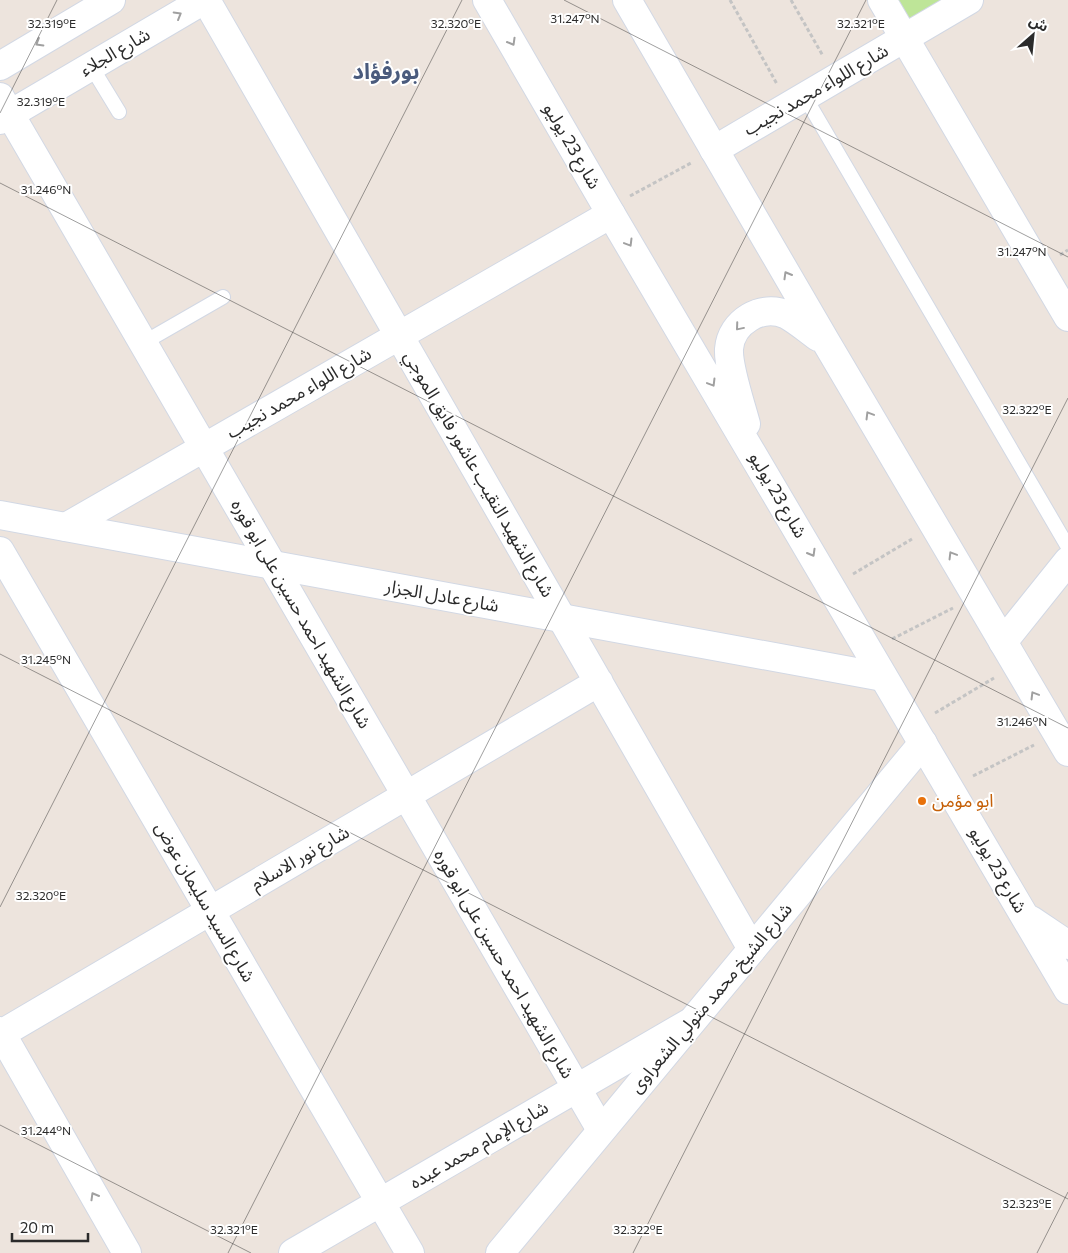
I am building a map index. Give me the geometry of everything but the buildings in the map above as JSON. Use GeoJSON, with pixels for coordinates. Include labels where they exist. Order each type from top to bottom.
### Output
{"type":"FeatureCollection","features":[{"type":"Feature","properties":{"kind":"street"},"geometry":{"type":"LineString","coordinates":[[0,66],[111,0]]}},
{"type":"Feature","properties":{"kind":"street","name":"شارع الجلاء"},"geometry":{"type":"LineString","coordinates":[[3,110],[91,66],[205,0]]}},
{"type":"Feature","properties":{"kind":"street","name":"شارع الشهيد النقيب عاشور فايق الموجي"},"geometry":{"type":"LineString","coordinates":[[205,0],[752,948]]}},
{"type":"Feature","properties":{"kind":"street","name":"شارع 23 يوليو"},"geometry":{"type":"LineString","coordinates":[[487,0],[1068,990]]}},
{"type":"Feature","properties":{"kind":"street"},"geometry":{"type":"LineString","coordinates":[[627,0],[1062,742]]}},
{"type":"Feature","properties":{"kind":"street"},"geometry":{"type":"LineString","coordinates":[[882,0],[1068,317]]}},
{"type":"Feature","properties":{"kind":"street","name":"شارع اللواء محمد نجيب"},"geometry":{"type":"LineString","coordinates":[[714,150],[970,0]]}},
{"type":"Feature","properties":{"kind":"street","name":"شارع الشهيد احمد حسين على ابو قوره"},"geometry":{"type":"LineString","coordinates":[[3,110],[143,343],[601,1130]]}},
{"type":"Feature","properties":{"kind":"street","name":"شارع اللواء محمد نجيب"},"geometry":{"type":"LineString","coordinates":[[66,527],[399,336],[610,211]]}},
{"type":"Feature","properties":{"kind":"street"},"geometry":{"type":"LineString","coordinates":[[754,455],[730,360],[729,348],[732,336],[739,325],[749,317],[761,312],[774,312],[786,315],[826,342]]}},
{"type":"Feature","properties":{"kind":"street","name":"شارع عادل الجزار"},"geometry":{"type":"LineString","coordinates":[[0,515],[883,677]]}},
{"type":"Feature","properties":{"kind":"street"},"geometry":{"type":"LineString","coordinates":[[1009,653],[1068,561]]}},
{"type":"Feature","properties":{"kind":"street","name":"شارع السيد سليمان عوض"},"geometry":{"type":"LineString","coordinates":[[3,563],[210,910],[410,1253]]}},
{"type":"Feature","properties":{"kind":"street","name":"شارع نور الاسلام"},"geometry":{"type":"LineString","coordinates":[[1,1032],[599,682]]}},
{"type":"Feature","properties":{"kind":"street","name":"شارع الشيخ محمد متولي الشعراوى"},"geometry":{"type":"LineString","coordinates":[[500,1253],[752,948],[917,734]]}},
{"type":"Feature","properties":{"kind":"street"},"geometry":{"type":"LineString","coordinates":[[1024,915],[1068,945]]}},
{"type":"Feature","properties":{"kind":"street","name":"شارع الإمام محمد عبده"},"geometry":{"type":"LineString","coordinates":[[293,1253],[691,1022]]}},
{"type":"Feature","properties":{"kind":"street"},"geometry":{"type":"LineString","coordinates":[[1,1032],[8,1064],[127,1253]]}},
{"type":"Feature","properties":{"kind":"lane"},"geometry":{"type":"LineString","coordinates":[[91,66],[119,112]]}},
{"type":"Feature","properties":{"kind":"lane"},"geometry":{"type":"LineString","coordinates":[[797,101],[1068,547]]}},
{"type":"Feature","properties":{"kind":"lane"},"geometry":{"type":"LineString","coordinates":[[143,343],[223,297]]}},
{"type":"Feature","properties":{"kind":"path"},"geometry":{"type":"LineString","coordinates":[[730,0],[797,101]]}},
{"type":"Feature","properties":{"kind":"path"},"geometry":{"type":"LineString","coordinates":[[791,0],[836,78]]}},
{"type":"Feature","properties":{"kind":"path"},"geometry":{"type":"LineString","coordinates":[[610,211],[714,150]]}},
{"type":"Feature","properties":{"kind":"path"},"geometry":{"type":"LineString","coordinates":[[831,587],[934,525]]}},
{"type":"Feature","properties":{"kind":"path"},"geometry":{"type":"LineString","coordinates":[[868,652],[976,596]]}},
{"type":"Feature","properties":{"kind":"path"},"geometry":{"type":"LineString","coordinates":[[917,734],[1009,653]]}},
{"type":"Feature","properties":{"kind":"path"},"geometry":{"type":"LineString","coordinates":[[950,788],[1062,742]]}},
{"type":"Feature","properties":{"kind":"green space"},"geometry":{"type":"Polygon","coordinates":[[[882,0],[970,0],[905,38],[882,0]]]}},
{"type":"Feature","properties":{"kind":"place","name":"ابو مؤمن"},"geometry":{"type":"Point","coordinates":[922,801]}},
{"type":"Feature","properties":{"kind":"district","name":"بورفؤاد"},"geometry":{"type":"Point","coordinates":[386,71]}}]}
